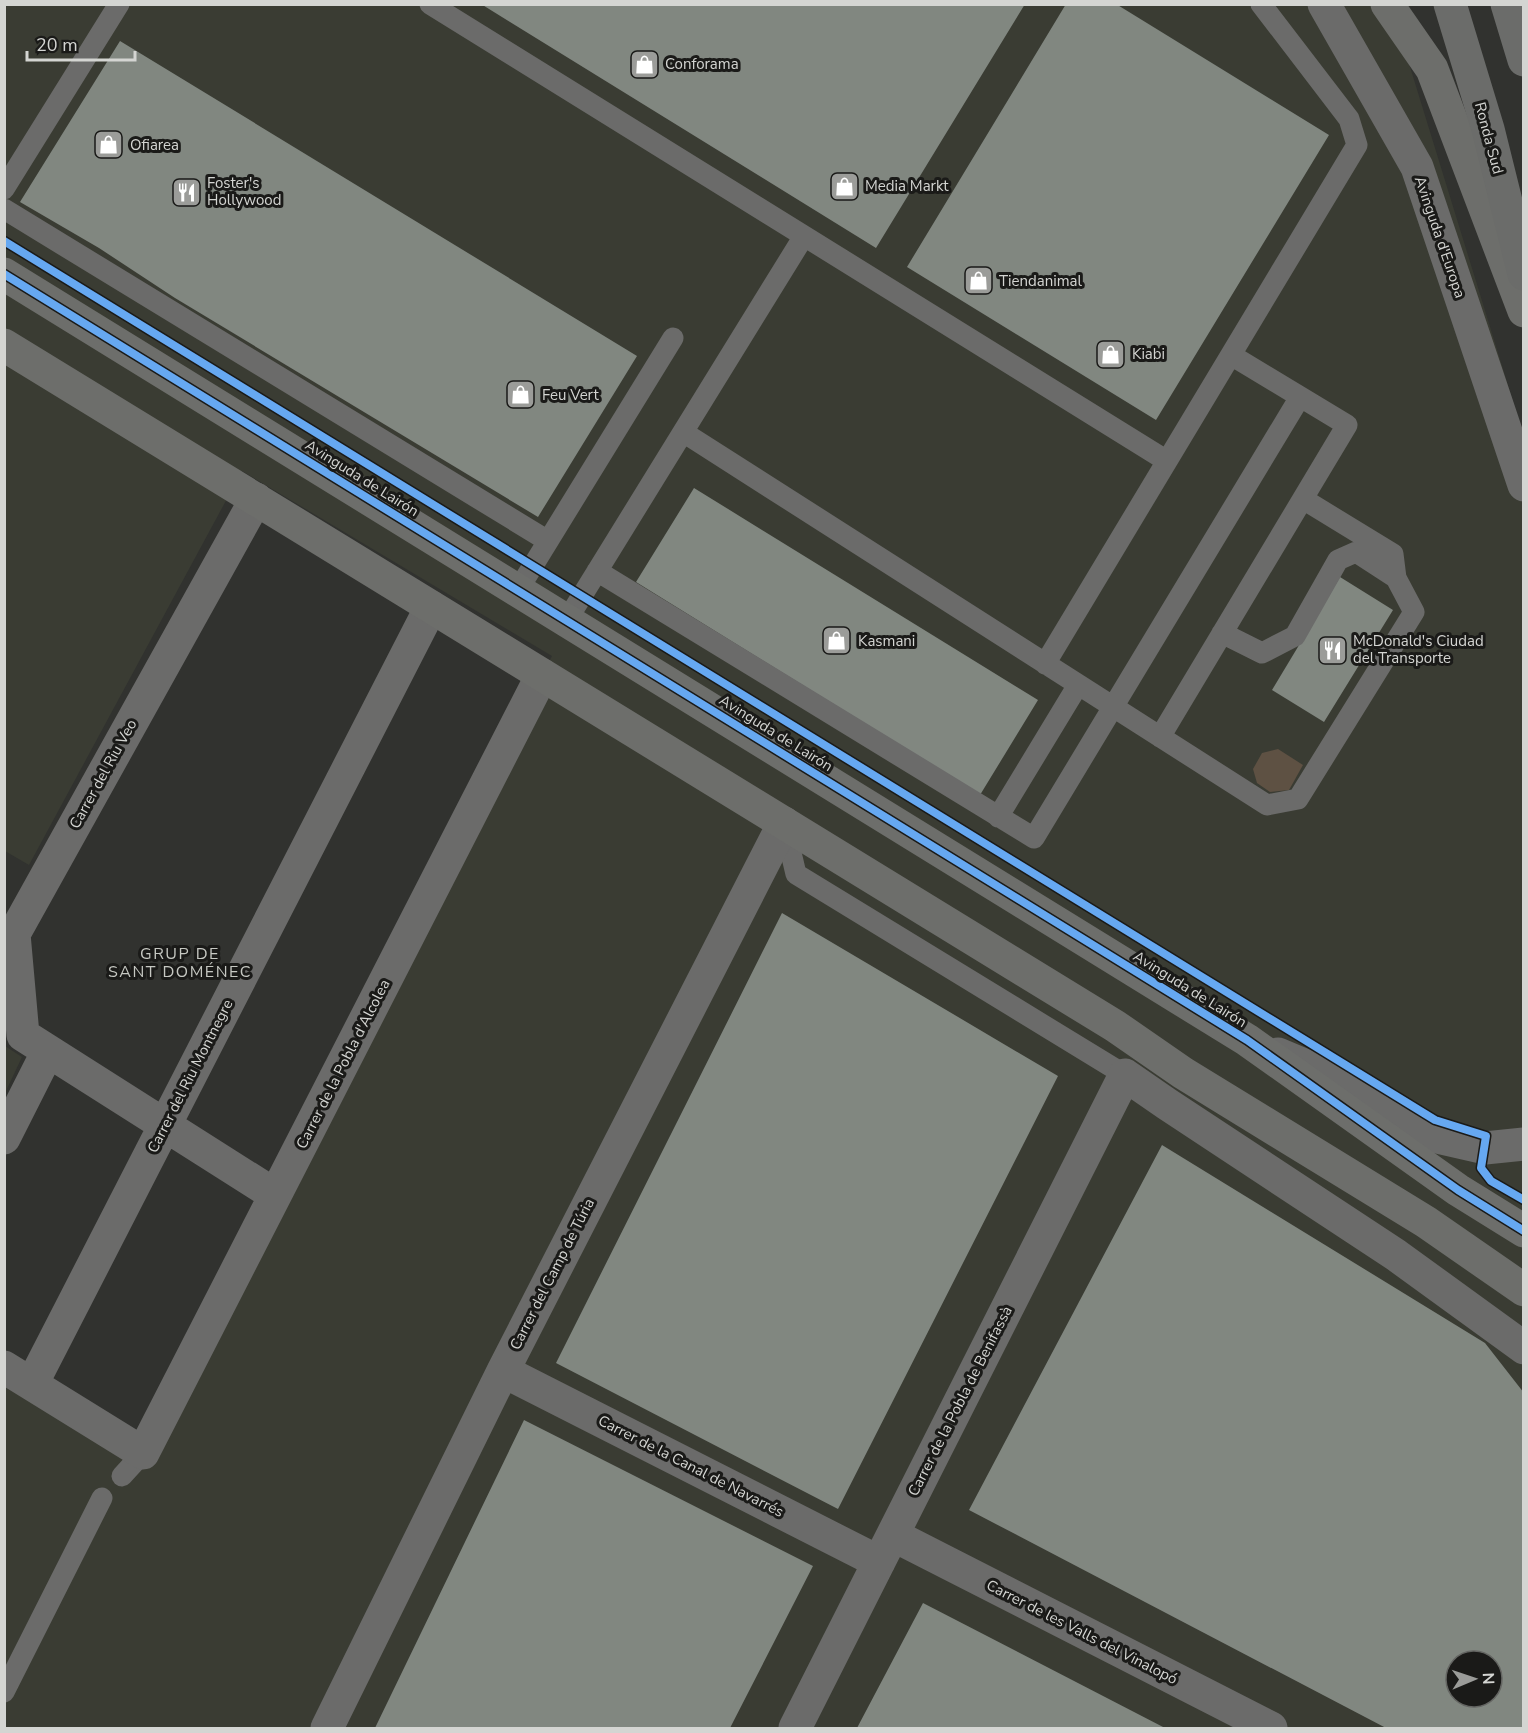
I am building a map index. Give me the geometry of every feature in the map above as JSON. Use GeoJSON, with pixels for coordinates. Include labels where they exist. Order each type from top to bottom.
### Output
{"type":"FeatureCollection","features":[{"type":"Feature","properties":{"kind":"main road","name":"Ronda Sud"},"geometry":{"type":"LineString","coordinates":[[1450,4],[1488,129],[1524,274]]}},
{"type":"Feature","properties":{"kind":"main road"},"geometry":{"type":"LineString","coordinates":[[1507,4],[1524,60]]}},
{"type":"Feature","properties":{"kind":"street","name":"Avinguda d'Europa"},"geometry":{"type":"LineString","coordinates":[[1324,4],[1417,167],[1524,485]]}},
{"type":"Feature","properties":{"kind":"street"},"geometry":{"type":"LineString","coordinates":[[1387,4],[1432,69],[1524,311]]}},
{"type":"Feature","properties":{"kind":"street","name":"Avinguda de Lairón"},"geometry":{"type":"LineString","coordinates":[[4,274],[1247,1040],[1458,1190],[1524,1231]]}},
{"type":"Feature","properties":{"kind":"street"},"geometry":{"type":"LineString","coordinates":[[4,345],[1115,1026],[1183,1073],[1426,1222],[1524,1290]]}},
{"type":"Feature","properties":{"kind":"street","name":"Carrer del Riu Veo"},"geometry":{"type":"LineString","coordinates":[[48,1051],[23,1035],[14,934],[256,499]]}},
{"type":"Feature","properties":{"kind":"street","name":"Carrer del Riu Montnegre"},"geometry":{"type":"LineString","coordinates":[[32,1384],[431,607]]}},
{"type":"Feature","properties":{"kind":"street","name":"Carrer de la Pobla d'Alcolea"},"geometry":{"type":"LineString","coordinates":[[32,1384],[132,1464],[275,1195],[542,675]]}},
{"type":"Feature","properties":{"kind":"street","name":"Carrer del Camp de Túria"},"geometry":{"type":"LineString","coordinates":[[327,1728],[503,1371],[784,823]]}},
{"type":"Feature","properties":{"kind":"street"},"geometry":{"type":"LineString","coordinates":[[1247,1040],[1354,1086],[1428,1135],[1485,1148],[1524,1144]]}},
{"type":"Feature","properties":{"kind":"street"},"geometry":{"type":"LineString","coordinates":[[4,1138],[48,1051],[275,1195]]}},
{"type":"Feature","properties":{"kind":"street"},"geometry":{"type":"LineString","coordinates":[[1125,1075],[1396,1255],[1524,1348]]}},
{"type":"Feature","properties":{"kind":"street","name":"Carrer de la Pobla de Benifassà"},"geometry":{"type":"LineString","coordinates":[[795,1728],[1125,1075]]}},
{"type":"Feature","properties":{"kind":"street"},"geometry":{"type":"LineString","coordinates":[[4,1367],[32,1384]]}},
{"type":"Feature","properties":{"kind":"street","name":"Carrer de la Canal de Navarrés"},"geometry":{"type":"LineString","coordinates":[[503,1371],[886,1549]]}},
{"type":"Feature","properties":{"kind":"street","name":"Carrer de les Valls del Vinalopó"},"geometry":{"type":"LineString","coordinates":[[886,1549],[1272,1728]]}},
{"type":"Feature","properties":{"kind":"lane"},"geometry":{"type":"LineString","coordinates":[[4,189],[118,4]]}},
{"type":"Feature","properties":{"kind":"lane"},"geometry":{"type":"LineString","coordinates":[[430,4],[1167,460]]}},
{"type":"Feature","properties":{"kind":"lane"},"geometry":{"type":"LineString","coordinates":[[1045,664],[1357,145],[1349,119],[1261,4]]}},
{"type":"Feature","properties":{"kind":"lane"},"geometry":{"type":"LineString","coordinates":[[4,209],[548,541]]}},
{"type":"Feature","properties":{"kind":"lane"},"geometry":{"type":"LineString","coordinates":[[567,620],[804,236]]}},
{"type":"Feature","properties":{"kind":"lane"},"geometry":{"type":"LineString","coordinates":[[518,590],[673,338]]}},
{"type":"Feature","properties":{"kind":"lane"},"geometry":{"type":"LineString","coordinates":[[1160,737],[1347,425],[1231,355]]}},
{"type":"Feature","properties":{"kind":"lane"},"geometry":{"type":"LineString","coordinates":[[597,571],[1035,838],[1300,397]]}},
{"type":"Feature","properties":{"kind":"lane"},"geometry":{"type":"LineString","coordinates":[[683,432],[1267,805],[1298,799],[1414,612],[1396,578],[1393,554],[1303,499]]}},
{"type":"Feature","properties":{"kind":"lane"},"geometry":{"type":"LineString","coordinates":[[1222,633],[1262,653],[1295,636],[1338,560],[1356,552],[1396,578]]}},
{"type":"Feature","properties":{"kind":"lane"},"geometry":{"type":"LineString","coordinates":[[998,817],[1078,685]]}},
{"type":"Feature","properties":{"kind":"lane"},"geometry":{"type":"LineString","coordinates":[[784,823],[796,874],[1125,1075]]}},
{"type":"Feature","properties":{"kind":"lane"},"geometry":{"type":"LineString","coordinates":[[1167,1104],[1183,1073]]}},
{"type":"Feature","properties":{"kind":"lane"},"geometry":{"type":"LineString","coordinates":[[4,1692],[102,1498]]}},
{"type":"Feature","properties":{"kind":"shaded area"},"geometry":{"type":"Polygon","coordinates":[[[5,5],[1391,5],[1523,434],[1523,1728],[5,1728],[4,1380],[143,1458],[552,656],[242,471],[29,865],[5,851],[5,5]]]}},
{"type":"Feature","properties":{"kind":"shaded area"},"geometry":{"type":"Polygon","coordinates":[[[1278,749],[1303,765],[1289,790],[1270,792],[1257,783],[1253,769],[1262,753],[1278,749]]]}},
{"type":"Feature","properties":{"kind":"shaded area"},"geometry":{"type":"Polygon","coordinates":[[[5,1046],[22,1057],[5,1093],[5,1046]]]}},
{"type":"Feature","properties":{"kind":"building","name":"Media Markt"},"geometry":{"type":"Polygon","coordinates":[[[481,4],[1025,4],[876,248],[481,4]]]}},
{"type":"Feature","properties":{"kind":"building"},"geometry":{"type":"Polygon","coordinates":[[[1066,4],[1116,4],[1329,135],[1156,420],[907,267],[1066,4]]]}},
{"type":"Feature","properties":{"kind":"building"},"geometry":{"type":"Polygon","coordinates":[[[120,41],[637,356],[538,517],[20,202],[120,41]]]}},
{"type":"Feature","properties":{"kind":"building","name":"Kasmani"},"geometry":{"type":"Polygon","coordinates":[[[694,488],[1038,700],[980,795],[636,582],[694,488]]]}},
{"type":"Feature","properties":{"kind":"building","name":"McDonald's Ciudad del Transporte"},"geometry":{"type":"Polygon","coordinates":[[[1340,577],[1393,610],[1324,722],[1272,690],[1340,577]]]}},
{"type":"Feature","properties":{"kind":"building"},"geometry":{"type":"Polygon","coordinates":[[[782,913],[1058,1076],[838,1509],[556,1363],[782,913]]]}},
{"type":"Feature","properties":{"kind":"building"},"geometry":{"type":"Polygon","coordinates":[[[1162,1145],[1485,1343],[1524,1393],[1524,1728],[1386,1728],[969,1510],[1162,1145]]]}},
{"type":"Feature","properties":{"kind":"building"},"geometry":{"type":"Polygon","coordinates":[[[524,1420],[813,1566],[730,1728],[375,1728],[524,1420]]]}},
{"type":"Feature","properties":{"kind":"building"},"geometry":{"type":"Polygon","coordinates":[[[923,1603],[1165,1728],[857,1728],[923,1603]]]}},
{"type":"Feature","properties":{"kind":"cycle path"},"geometry":{"type":"LineString","coordinates":[[4,241],[1435,1120],[1486,1136],[1481,1168],[1491,1181],[1524,1200]]}},
{"type":"Feature","properties":{"kind":"cycle path"},"geometry":{"type":"LineString","coordinates":[[4,274],[1247,1040],[1458,1190],[1524,1231]]}},
{"type":"Feature","properties":{"kind":"place","name":"Conforama"},"geometry":{"type":"Point","coordinates":[644,64]}},
{"type":"Feature","properties":{"kind":"place","name":"Ofiarea"},"geometry":{"type":"Point","coordinates":[109,145]}},
{"type":"Feature","properties":{"kind":"place","name":"Media Markt"},"geometry":{"type":"Point","coordinates":[844,186]}},
{"type":"Feature","properties":{"kind":"place","name":"Foster's Hollywood"},"geometry":{"type":"Point","coordinates":[186,192]}},
{"type":"Feature","properties":{"kind":"place","name":"Tiendanimal"},"geometry":{"type":"Point","coordinates":[978,281]}},
{"type":"Feature","properties":{"kind":"place","name":"Kiabi"},"geometry":{"type":"Point","coordinates":[1111,354]}},
{"type":"Feature","properties":{"kind":"place","name":"Feu Vert"},"geometry":{"type":"Point","coordinates":[521,395]}},
{"type":"Feature","properties":{"kind":"place","name":"Kasmani"},"geometry":{"type":"Point","coordinates":[837,641]}},
{"type":"Feature","properties":{"kind":"place","name":"McDonald's Ciudad del Transporte"},"geometry":{"type":"Point","coordinates":[1332,650]}},
{"type":"Feature","properties":{"kind":"district","name":"GRUP DE SANT DOMÉNEC"},"geometry":{"type":"Point","coordinates":[180,963]}}]}
